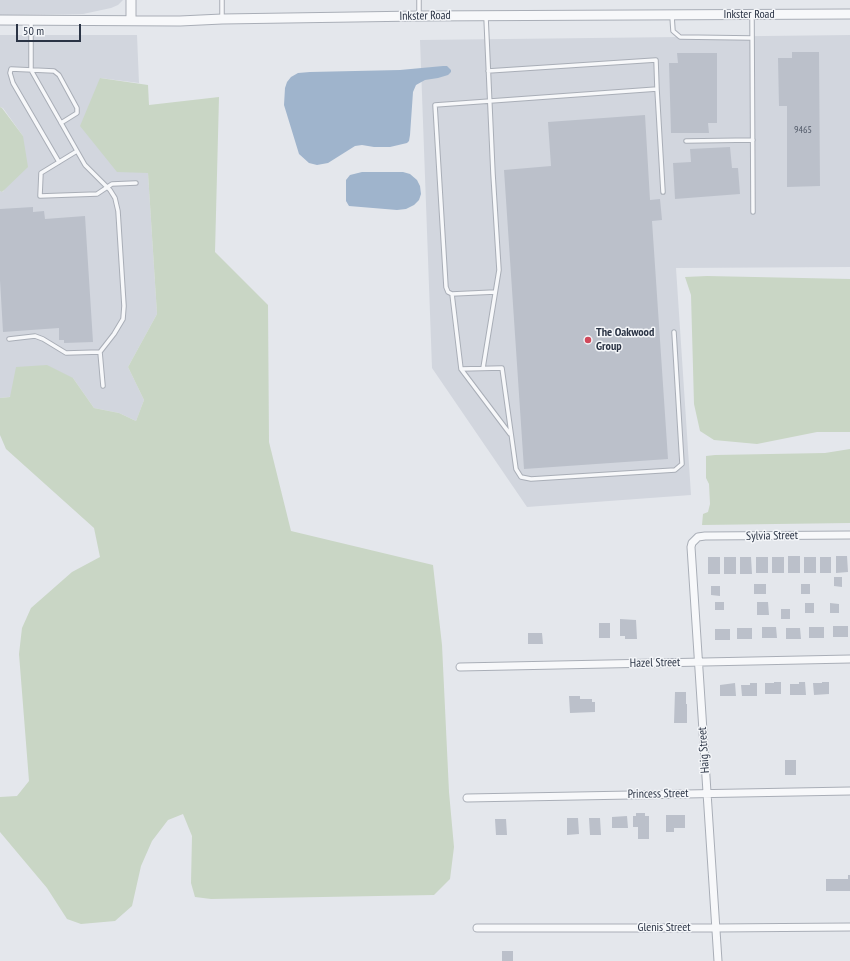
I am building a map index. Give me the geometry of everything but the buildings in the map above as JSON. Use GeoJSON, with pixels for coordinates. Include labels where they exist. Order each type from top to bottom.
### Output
{"type":"FeatureCollection","features":[{"type":"Feature","properties":{"kind":"street"},"geometry":{"type":"LineString","coordinates":[[131,0],[131,20]]}},
{"type":"Feature","properties":{"kind":"street","name":"Inkster Road"},"geometry":{"type":"LineString","coordinates":[[0,20],[180,21],[419,16],[850,14]]}},
{"type":"Feature","properties":{"kind":"street","name":"Sylvia Street"},"geometry":{"type":"LineString","coordinates":[[694,540],[698,537],[705,536],[850,535]]}},
{"type":"Feature","properties":{"kind":"street","name":"Haig Street"},"geometry":{"type":"LineString","coordinates":[[694,540],[691,547],[718,961]]}},
{"type":"Feature","properties":{"kind":"street","name":"Hazel Street"},"geometry":{"type":"LineString","coordinates":[[460,667],[850,659]]}},
{"type":"Feature","properties":{"kind":"street","name":"Princess Street"},"geometry":{"type":"LineString","coordinates":[[467,798],[850,791]]}},
{"type":"Feature","properties":{"kind":"street","name":"Glenis Street"},"geometry":{"type":"LineString","coordinates":[[477,928],[850,927]]}},
{"type":"Feature","properties":{"kind":"lane"},"geometry":{"type":"LineString","coordinates":[[222,0],[222,19]]}},
{"type":"Feature","properties":{"kind":"lane"},"geometry":{"type":"LineString","coordinates":[[419,0],[419,16]]}},
{"type":"Feature","properties":{"kind":"lane"},"geometry":{"type":"LineString","coordinates":[[672,15],[673,31],[680,37],[752,38]]}},
{"type":"Feature","properties":{"kind":"lane"},"geometry":{"type":"LineString","coordinates":[[752,15],[753,212]]}},
{"type":"Feature","properties":{"kind":"lane"},"geometry":{"type":"LineString","coordinates":[[483,368],[499,270],[489,101],[486,16]]}},
{"type":"Feature","properties":{"kind":"lane"},"geometry":{"type":"LineString","coordinates":[[31,20],[31,70],[85,165],[107,187],[115,198],[118,211],[124,306],[123,319],[100,352],[103,386]]}},
{"type":"Feature","properties":{"kind":"lane"},"geometry":{"type":"LineString","coordinates":[[488,71],[656,60],[663,192]]}},
{"type":"Feature","properties":{"kind":"lane"},"geometry":{"type":"LineString","coordinates":[[59,162],[13,83],[10,73],[11,69],[54,71],[59,75],[77,108],[77,113],[61,123]]}},
{"type":"Feature","properties":{"kind":"lane"},"geometry":{"type":"LineString","coordinates":[[495,292],[452,294],[448,292],[446,287],[435,105],[657,89]]}},
{"type":"Feature","properties":{"kind":"lane"},"geometry":{"type":"LineString","coordinates":[[686,141],[752,140]]}},
{"type":"Feature","properties":{"kind":"lane"},"geometry":{"type":"LineString","coordinates":[[77,151],[41,174],[40,196],[96,194],[112,184],[136,183]]}},
{"type":"Feature","properties":{"kind":"lane"},"geometry":{"type":"LineString","coordinates":[[452,294],[461,369],[511,434]]}},
{"type":"Feature","properties":{"kind":"lane"},"geometry":{"type":"LineString","coordinates":[[461,369],[502,368],[516,469],[521,477],[531,479],[675,470],[682,464],[674,332]]}},
{"type":"Feature","properties":{"kind":"lane"},"geometry":{"type":"LineString","coordinates":[[9,339],[34,336],[43,339],[66,353],[100,352]]}},
{"type":"Feature","properties":{"kind":"shaded area"},"geometry":{"type":"Polygon","coordinates":[[[0,0],[123,0],[118,5],[111,8],[83,14],[0,15],[0,0]]]}},
{"type":"Feature","properties":{"kind":"shaded area"},"geometry":{"type":"Polygon","coordinates":[[[0,35],[137,35],[139,83],[100,78],[148,173],[157,314],[128,367],[144,400],[136,421],[119,413],[94,408],[73,378],[9,397],[0,398],[0,191],[3,192],[23,136],[3,108],[0,107],[0,35]]]}},
{"type":"Feature","properties":{"kind":"shaded area"},"geometry":{"type":"Polygon","coordinates":[[[850,35],[850,267],[676,268],[691,495],[527,507],[432,368],[420,40],[850,35]]]}},
{"type":"Feature","properties":{"kind":"green space"},"geometry":{"type":"Polygon","coordinates":[[[100,78],[148,85],[149,105],[219,97],[215,252],[268,305],[269,442],[291,531],[433,565],[442,645],[449,792],[454,847],[450,879],[434,895],[211,899],[195,897],[191,883],[192,836],[183,814],[168,820],[152,841],[141,866],[132,906],[115,921],[81,924],[67,919],[47,888],[0,832],[0,797],[17,796],[29,781],[19,654],[22,628],[31,608],[72,572],[100,557],[94,528],[6,449],[0,435],[0,398],[10,397],[16,367],[47,365],[73,378],[94,408],[119,413],[136,421],[144,400],[128,367],[157,314],[148,173],[117,172],[80,126],[100,78]]]}},
{"type":"Feature","properties":{"kind":"green space"},"geometry":{"type":"Polygon","coordinates":[[[0,107],[23,136],[28,167],[2,192],[0,191],[0,107]]]}},
{"type":"Feature","properties":{"kind":"green space"},"geometry":{"type":"Polygon","coordinates":[[[707,276],[850,279],[850,432],[817,432],[757,444],[714,440],[700,431],[694,404],[691,295],[685,277],[707,276]]]}},
{"type":"Feature","properties":{"kind":"green space"},"geometry":{"type":"Polygon","coordinates":[[[850,449],[850,523],[702,525],[703,514],[708,512],[710,504],[709,484],[706,478],[706,456],[825,453],[850,449]]]}},
{"type":"Feature","properties":{"kind":"water"},"geometry":{"type":"Polygon","coordinates":[[[447,66],[451,70],[448,75],[425,80],[416,85],[413,92],[410,135],[407,143],[390,147],[355,146],[328,163],[317,165],[309,163],[299,154],[284,105],[285,88],[291,77],[298,73],[310,72],[400,70],[447,66]]]}},
{"type":"Feature","properties":{"kind":"water"},"geometry":{"type":"Polygon","coordinates":[[[362,172],[403,172],[410,174],[417,180],[420,186],[421,194],[419,200],[414,205],[406,209],[397,210],[349,206],[346,201],[346,180],[350,175],[362,172]]]}},
{"type":"Feature","properties":{"kind":"place","name":"The Oakwood Group"},"geometry":{"type":"Point","coordinates":[588,340]}}]}
